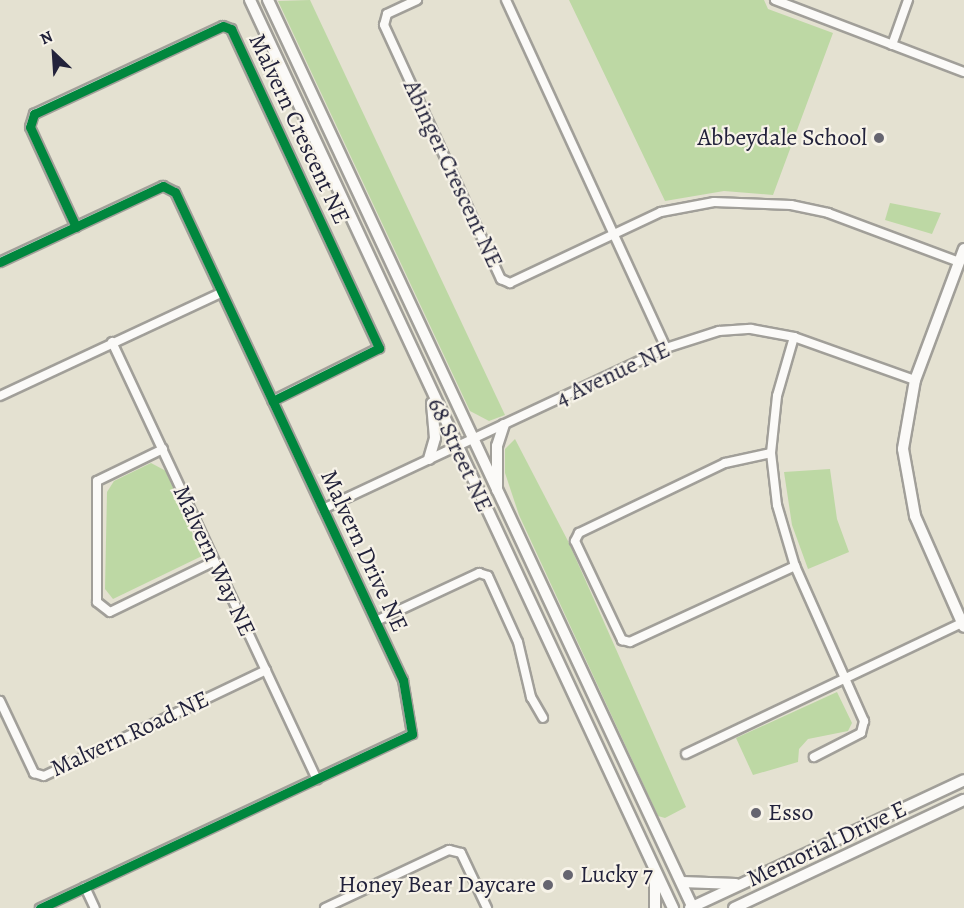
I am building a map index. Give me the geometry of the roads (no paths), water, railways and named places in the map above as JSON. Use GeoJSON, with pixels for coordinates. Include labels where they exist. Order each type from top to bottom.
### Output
{"type":"FeatureCollection","features":[{"type":"Feature","properties":{"kind":"main road","name":"68 Street NE"},"geometry":{"type":"LineString","coordinates":[[250,0],[456,447],[674,908]]}},
{"type":"Feature","properties":{"kind":"main road","name":"68 Street NE"},"geometry":{"type":"LineString","coordinates":[[268,0],[498,500],[682,882],[692,908]]}},
{"type":"Feature","properties":{"kind":"main road"},"geometry":{"type":"LineString","coordinates":[[964,249],[915,380],[905,431],[906,483],[964,624]]}},
{"type":"Feature","properties":{"kind":"main road"},"geometry":{"type":"LineString","coordinates":[[429,459],[435,438],[432,394]]}},
{"type":"Feature","properties":{"kind":"main road"},"geometry":{"type":"LineString","coordinates":[[498,500],[495,466],[504,425]]}},
{"type":"Feature","properties":{"kind":"main road","name":"Memorial Drive E"},"geometry":{"type":"LineString","coordinates":[[692,908],[964,780]]}},
{"type":"Feature","properties":{"kind":"main road","name":"Memorial Drive E"},"geometry":{"type":"LineString","coordinates":[[734,908],[964,800]]}},
{"type":"Feature","properties":{"kind":"main road"},"geometry":{"type":"LineString","coordinates":[[654,866],[656,908]]}},
{"type":"Feature","properties":{"kind":"main road"},"geometry":{"type":"LineString","coordinates":[[682,882],[742,883]]}},
{"type":"Feature","properties":{"kind":"street","name":"Abinger Crescent NE"},"geometry":{"type":"LineString","coordinates":[[417,0],[387,14],[384,25],[501,279],[510,283],[661,212],[747,201],[828,213],[959,262]]}},
{"type":"Feature","properties":{"kind":"street"},"geometry":{"type":"LineString","coordinates":[[506,0],[666,348]]}},
{"type":"Feature","properties":{"kind":"street"},"geometry":{"type":"LineString","coordinates":[[775,0],[964,72]]}},
{"type":"Feature","properties":{"kind":"street"},"geometry":{"type":"LineString","coordinates":[[892,45],[909,0]]}},
{"type":"Feature","properties":{"kind":"street","name":"Malvern Crescent NE"},"geometry":{"type":"LineString","coordinates":[[76,227],[30,127],[34,114],[223,26],[231,29],[379,348],[272,401]]}},
{"type":"Feature","properties":{"kind":"street","name":"Malvern Drive NE"},"geometry":{"type":"LineString","coordinates":[[0,262],[163,186],[175,192],[403,680],[412,734],[40,908]]}},
{"type":"Feature","properties":{"kind":"street"},"geometry":{"type":"LineString","coordinates":[[0,396],[221,292]]}},
{"type":"Feature","properties":{"kind":"street","name":"4 Avenue NE"},"geometry":{"type":"LineString","coordinates":[[323,509],[666,348],[719,332],[751,329],[794,337],[915,380]]}},
{"type":"Feature","properties":{"kind":"street"},"geometry":{"type":"LineString","coordinates":[[794,337],[777,396],[771,453],[777,505],[795,566],[864,721],[861,733],[814,757]]}},
{"type":"Feature","properties":{"kind":"street","name":"Malvern Way NE"},"geometry":{"type":"LineString","coordinates":[[112,342],[316,779]]}},
{"type":"Feature","properties":{"kind":"street"},"geometry":{"type":"LineString","coordinates":[[163,450],[97,481],[97,602],[110,612],[213,562]]}},
{"type":"Feature","properties":{"kind":"street"},"geometry":{"type":"LineString","coordinates":[[771,453],[725,463],[579,533],[575,541],[622,640],[630,642],[795,566]]}},
{"type":"Feature","properties":{"kind":"street"},"geometry":{"type":"LineString","coordinates":[[376,621],[478,573],[488,576],[518,642],[531,697],[543,718]]}},
{"type":"Feature","properties":{"kind":"street"},"geometry":{"type":"LineString","coordinates":[[686,754],[847,681],[964,624]]}},
{"type":"Feature","properties":{"kind":"street","name":"Malvern Road NE"},"geometry":{"type":"LineString","coordinates":[[0,701],[34,773],[44,776],[266,670]]}},
{"type":"Feature","properties":{"kind":"street"},"geometry":{"type":"LineString","coordinates":[[325,908],[449,850],[461,853],[488,908]]}},
{"type":"Feature","properties":{"kind":"street"},"geometry":{"type":"LineString","coordinates":[[85,887],[95,908]]}},
{"type":"Feature","properties":{"kind":"place","name":"Abbeydale School"},"geometry":{"type":"Point","coordinates":[879,138]}},
{"type":"Feature","properties":{"kind":"place","name":"Esso"},"geometry":{"type":"Point","coordinates":[756,813]}},
{"type":"Feature","properties":{"kind":"place","name":"Lucky 7"},"geometry":{"type":"Point","coordinates":[568,875]}},
{"type":"Feature","properties":{"kind":"place","name":"Honey Bear Daycare"},"geometry":{"type":"Point","coordinates":[548,885]}}]}
